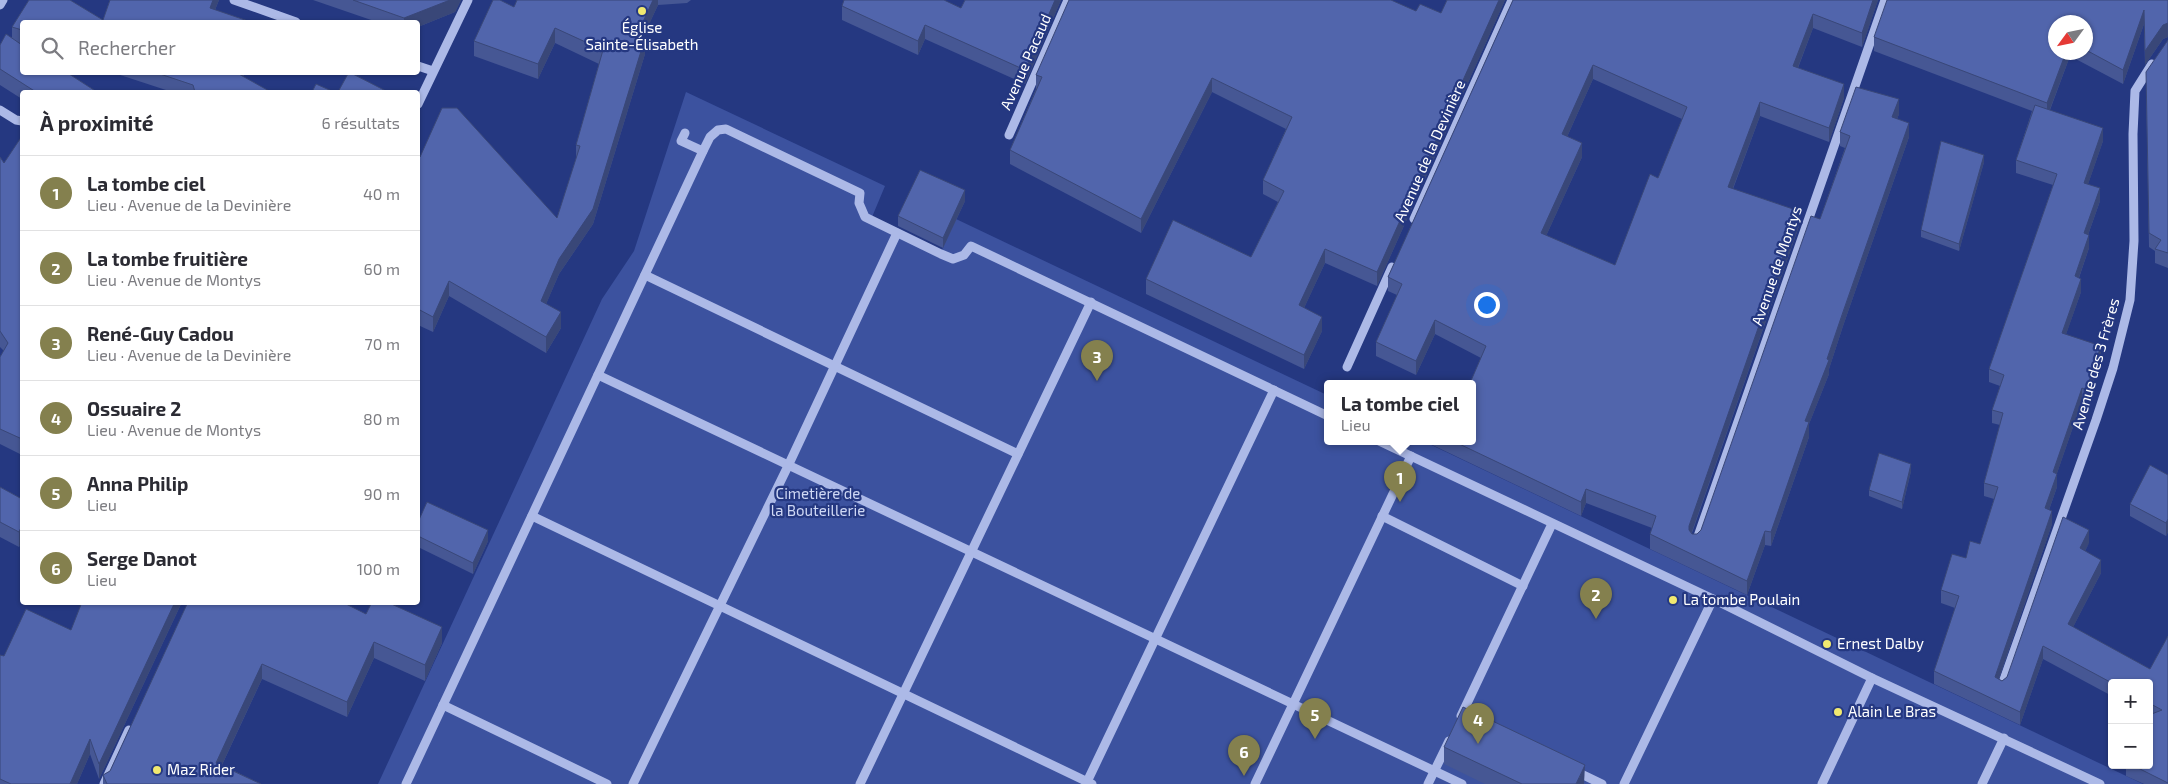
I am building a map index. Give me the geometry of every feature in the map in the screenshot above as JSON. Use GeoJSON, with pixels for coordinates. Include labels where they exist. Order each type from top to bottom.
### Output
{"type":"FeatureCollection","features":[{"type":"Feature","properties":{"kind":"street"},"geometry":{"type":"LineString","coordinates":[[0,5],[3,0]]}},
{"type":"Feature","properties":{"kind":"street"},"geometry":{"type":"LineString","coordinates":[[234,0],[290,20]]}},
{"type":"Feature","properties":{"kind":"street"},"geometry":{"type":"LineString","coordinates":[[420,100],[468,0]]}},
{"type":"Feature","properties":{"kind":"street","name":"Avenue Pacaud"},"geometry":{"type":"LineString","coordinates":[[1009,135],[1068,0]]}},
{"type":"Feature","properties":{"kind":"street","name":"Avenue de la Devinière"},"geometry":{"type":"LineString","coordinates":[[1412,224],[1512,0]]}},
{"type":"Feature","properties":{"kind":"street","name":"Avenue de Montys"},"geometry":{"type":"LineString","coordinates":[[1696,542],[1885,0]]}},
{"type":"Feature","properties":{"kind":"street","name":"Avenue des 3 Frères"},"geometry":{"type":"LineString","coordinates":[[2001,688],[2096,420],[2113,368],[2130,300],[2134,241],[2133,134],[2135,91],[2156,57]]}},
{"type":"Feature","properties":{"kind":"street"},"geometry":{"type":"LineString","coordinates":[[420,67],[433,71]]}},
{"type":"Feature","properties":{"kind":"street"},"geometry":{"type":"LineString","coordinates":[[0,110],[20,121]]}},
{"type":"Feature","properties":{"kind":"street"},"geometry":{"type":"LineString","coordinates":[[406,784],[703,151],[710,137],[718,130],[726,129],[860,193],[859,203],[865,217],[897,233],[953,259],[964,255],[971,246],[1324,414]]}},
{"type":"Feature","properties":{"kind":"street"},"geometry":{"type":"LineString","coordinates":[[685,133],[681,141],[703,151]]}},
{"type":"Feature","properties":{"kind":"street"},"geometry":{"type":"LineString","coordinates":[[633,784],[788,466],[897,233]]}},
{"type":"Feature","properties":{"kind":"street"},"geometry":{"type":"LineString","coordinates":[[1348,367],[1396,260]]}},
{"type":"Feature","properties":{"kind":"street"},"geometry":{"type":"LineString","coordinates":[[645,275],[1018,454]]}},
{"type":"Feature","properties":{"kind":"street"},"geometry":{"type":"LineString","coordinates":[[860,784],[1091,302]]}},
{"type":"Feature","properties":{"kind":"street"},"geometry":{"type":"LineString","coordinates":[[598,375],[1462,784]]}},
{"type":"Feature","properties":{"kind":"street"},"geometry":{"type":"LineString","coordinates":[[532,516],[1088,783],[1274,390]]}},
{"type":"Feature","properties":{"kind":"street"},"geometry":{"type":"LineString","coordinates":[[1388,445],[1713,599],[1872,678],[2004,738],[2086,781],[2100,784]]}},
{"type":"Feature","properties":{"kind":"street"},"geometry":{"type":"LineString","coordinates":[[1255,784],[1411,456]]}},
{"type":"Feature","properties":{"kind":"street"},"geometry":{"type":"LineString","coordinates":[[1382,516],[1523,586]]}},
{"type":"Feature","properties":{"kind":"street"},"geometry":{"type":"LineString","coordinates":[[1428,784],[1552,524]]}},
{"type":"Feature","properties":{"kind":"street"},"geometry":{"type":"LineString","coordinates":[[1624,784],[1713,599]]}},
{"type":"Feature","properties":{"kind":"street"},"geometry":{"type":"LineString","coordinates":[[1822,784],[1872,678]]}},
{"type":"Feature","properties":{"kind":"street"},"geometry":{"type":"LineString","coordinates":[[443,705],[607,784]]}},
{"type":"Feature","properties":{"kind":"street"},"geometry":{"type":"LineString","coordinates":[[1458,723],[1470,719]]}},
{"type":"Feature","properties":{"kind":"street"},"geometry":{"type":"LineString","coordinates":[[104,784],[132,724]]}},
{"type":"Feature","properties":{"kind":"street"},"geometry":{"type":"LineString","coordinates":[[1982,784],[2004,738]]}},
{"type":"Feature","properties":{"kind":"street"},"geometry":{"type":"LineString","coordinates":[[1566,767],[1602,784]]}},
{"type":"Feature","properties":{"kind":"green space","name":"Cimetière de la Bouteillerie"},"geometry":{"type":"Polygon","coordinates":[[[686,92],[885,186],[872,217],[942,250],[956,219],[1324,394],[1324,445],[1431,445],[2108,767],[2108,769],[2143,784],[378,784],[602,299],[634,251],[686,92]]]}},
{"type":"Feature","properties":{"kind":"building"},"geometry":{"type":"Polygon","coordinates":[[[29,0],[70,0],[103,20],[20,20],[20,29],[12,27],[29,0]]]}},
{"type":"Feature","properties":{"kind":"building"},"geometry":{"type":"Polygon","coordinates":[[[110,0],[213,0],[210,8],[245,20],[103,20],[110,0]]]}},
{"type":"Feature","properties":{"kind":"building"},"geometry":{"type":"Polygon","coordinates":[[[353,0],[450,0],[404,18],[353,0]]]}},
{"type":"Feature","properties":{"kind":"building"},"geometry":{"type":"Polygon","coordinates":[[[493,0],[500,0],[514,7],[517,0],[653,0],[637,35],[645,38],[593,209],[559,259],[541,301],[561,312],[546,337],[449,281],[433,317],[420,310],[420,157],[442,108],[457,108],[557,218],[580,146],[576,145],[603,50],[555,28],[538,64],[474,41],[493,0]]]}},
{"type":"Feature","properties":{"kind":"building"},"geometry":{"type":"Polygon","coordinates":[[[844,0],[944,0],[961,8],[965,0],[1055,0],[1025,70],[925,25],[918,41],[842,6],[844,0]]]}},
{"type":"Feature","properties":{"kind":"building"},"geometry":{"type":"Polygon","coordinates":[[[1069,0],[1391,0],[1416,11],[1420,4],[1441,13],[1447,0],[1499,0],[1377,272],[1325,249],[1299,305],[1322,317],[1304,355],[1146,279],[1173,220],[1251,257],[1284,191],[1263,180],[1292,117],[1212,78],[1141,219],[1010,150],[1042,77],[1036,75],[1069,0]]]}},
{"type":"Feature","properties":{"kind":"building"},"geometry":{"type":"Polygon","coordinates":[[[1513,0],[1873,0],[1862,33],[1813,14],[1793,66],[1844,84],[1829,128],[1760,102],[1728,187],[1799,211],[1689,526],[1692,534],[1697,534],[1701,530],[1811,216],[1820,219],[1850,136],[1840,132],[1856,87],[1899,99],[1892,117],[1909,123],[1827,359],[1829,360],[1805,421],[1809,422],[1771,532],[1765,531],[1747,581],[1650,534],[1656,516],[1586,489],[1581,502],[1461,445],[1476,445],[1476,380],[1471,380],[1486,346],[1435,320],[1416,361],[1376,342],[1402,284],[1388,277],[1513,0]],[[1593,65],[1562,134],[1582,143],[1541,233],[1615,265],[1650,174],[1658,178],[1687,107],[1593,65]]]}},
{"type":"Feature","properties":{"kind":"building"},"geometry":{"type":"Polygon","coordinates":[[[1887,0],[2168,0],[2168,23],[2163,25],[2145,51],[2144,10],[2123,70],[2093,54],[2093,15],[2048,15],[2048,60],[2063,60],[2047,103],[1874,37],[1887,0]]]}},
{"type":"Feature","properties":{"kind":"building"},"geometry":{"type":"Polygon","coordinates":[[[6,34],[20,44],[20,75],[71,75],[94,90],[33,90],[0,69],[0,45],[6,34]]]}},
{"type":"Feature","properties":{"kind":"building"},"geometry":{"type":"Polygon","coordinates":[[[2168,40],[2168,253],[2155,249],[2161,240],[2149,233],[2146,72],[2168,40]]]}},
{"type":"Feature","properties":{"kind":"building"},"geometry":{"type":"Polygon","coordinates":[[[163,75],[241,75],[267,90],[194,90],[193,85],[163,75]]]}},
{"type":"Feature","properties":{"kind":"building"},"geometry":{"type":"Polygon","coordinates":[[[347,75],[355,75],[384,90],[339,90],[347,75]]]}},
{"type":"Feature","properties":{"kind":"building"},"geometry":{"type":"Polygon","coordinates":[[[316,84],[330,90],[313,90],[316,84]]]}},
{"type":"Feature","properties":{"kind":"building"},"geometry":{"type":"Polygon","coordinates":[[[2035,105],[2103,128],[2084,183],[2100,188],[2084,233],[2089,235],[2075,276],[2081,279],[2062,333],[2101,346],[2086,390],[2082,388],[2053,472],[2057,474],[2045,508],[2052,511],[1995,677],[2002,681],[2007,677],[2063,517],[2089,530],[2080,548],[2101,560],[2068,624],[2150,669],[2168,636],[2168,783],[2140,769],[2153,769],[2153,713],[2162,710],[2153,705],[2153,679],[2108,679],[2108,681],[2043,646],[2020,712],[1934,671],[1959,596],[1941,590],[1952,554],[1966,558],[1970,541],[1980,544],[1998,487],[1984,483],[2003,413],[1992,410],[2004,375],[1989,369],[2057,174],[2016,160],[2035,105]]]}},
{"type":"Feature","properties":{"kind":"building"},"geometry":{"type":"Polygon","coordinates":[[[20,139],[20,438],[0,429],[0,357],[8,343],[0,331],[0,157],[4,163],[20,139]]]}},
{"type":"Feature","properties":{"kind":"building"},"geometry":{"type":"Polygon","coordinates":[[[1941,141],[1984,155],[1959,244],[1921,230],[1941,141]]]}},
{"type":"Feature","properties":{"kind":"building"},"geometry":{"type":"Polygon","coordinates":[[[920,170],[965,190],[943,238],[898,216],[920,170]]]}},
{"type":"Feature","properties":{"kind":"building"},"geometry":{"type":"Polygon","coordinates":[[[1879,453],[1911,464],[1902,502],[1869,490],[1879,453]]]}},
{"type":"Feature","properties":{"kind":"building"},"geometry":{"type":"Polygon","coordinates":[[[2150,465],[2168,475],[2168,519],[2166,523],[2130,504],[2150,465]]]}},
{"type":"Feature","properties":{"kind":"building"},"geometry":{"type":"Polygon","coordinates":[[[0,487],[20,498],[19,532],[0,522],[0,487]]]}},
{"type":"Feature","properties":{"kind":"building"},"geometry":{"type":"Polygon","coordinates":[[[427,502],[488,530],[473,563],[420,537],[420,518],[427,502]]]}},
{"type":"Feature","properties":{"kind":"building"},"geometry":{"type":"Polygon","coordinates":[[[81,605],[174,605],[99,764],[90,739],[70,784],[11,784],[0,779],[0,655],[4,656],[26,609],[71,630],[81,605]]]}},
{"type":"Feature","properties":{"kind":"building"},"geometry":{"type":"Polygon","coordinates":[[[187,605],[348,605],[366,614],[370,605],[394,605],[442,627],[425,665],[374,642],[347,702],[262,664],[216,763],[261,784],[107,784],[103,775],[110,771],[187,605]]]}},
{"type":"Feature","properties":{"kind":"building"},"geometry":{"type":"Polygon","coordinates":[[[1463,707],[1585,765],[1576,784],[1522,784],[1444,747],[1463,707]]]}},
{"type":"Feature","properties":{"kind":"place","name":"Église Sainte-Élisabeth"},"geometry":{"type":"Point","coordinates":[642,11]}},
{"type":"Feature","properties":{"kind":"place","name":"René-Guy Cadou"},"geometry":{"type":"Point","coordinates":[1097,381]}},
{"type":"Feature","properties":{"kind":"place","name":"La tombe ciel"},"geometry":{"type":"Point","coordinates":[1400,502]}},
{"type":"Feature","properties":{"kind":"place","name":"La tombe Poulain"},"geometry":{"type":"Point","coordinates":[1673,600]}},
{"type":"Feature","properties":{"kind":"place","name":"La tombe fruitière"},"geometry":{"type":"Point","coordinates":[1596,619]}},
{"type":"Feature","properties":{"kind":"place","name":"Ernest Dalby"},"geometry":{"type":"Point","coordinates":[1827,644]}},
{"type":"Feature","properties":{"kind":"place","name":"Alain Le Bras"},"geometry":{"type":"Point","coordinates":[1838,712]}},
{"type":"Feature","properties":{"kind":"place","name":"Anna Philip"},"geometry":{"type":"Point","coordinates":[1315,739]}},
{"type":"Feature","properties":{"kind":"place","name":"Ossuaire 2"},"geometry":{"type":"Point","coordinates":[1478,744]}},
{"type":"Feature","properties":{"kind":"place","name":"Maz Rider"},"geometry":{"type":"Point","coordinates":[157,770]}},
{"type":"Feature","properties":{"kind":"place","name":"Serge Danot"},"geometry":{"type":"Point","coordinates":[1244,776]}}]}
